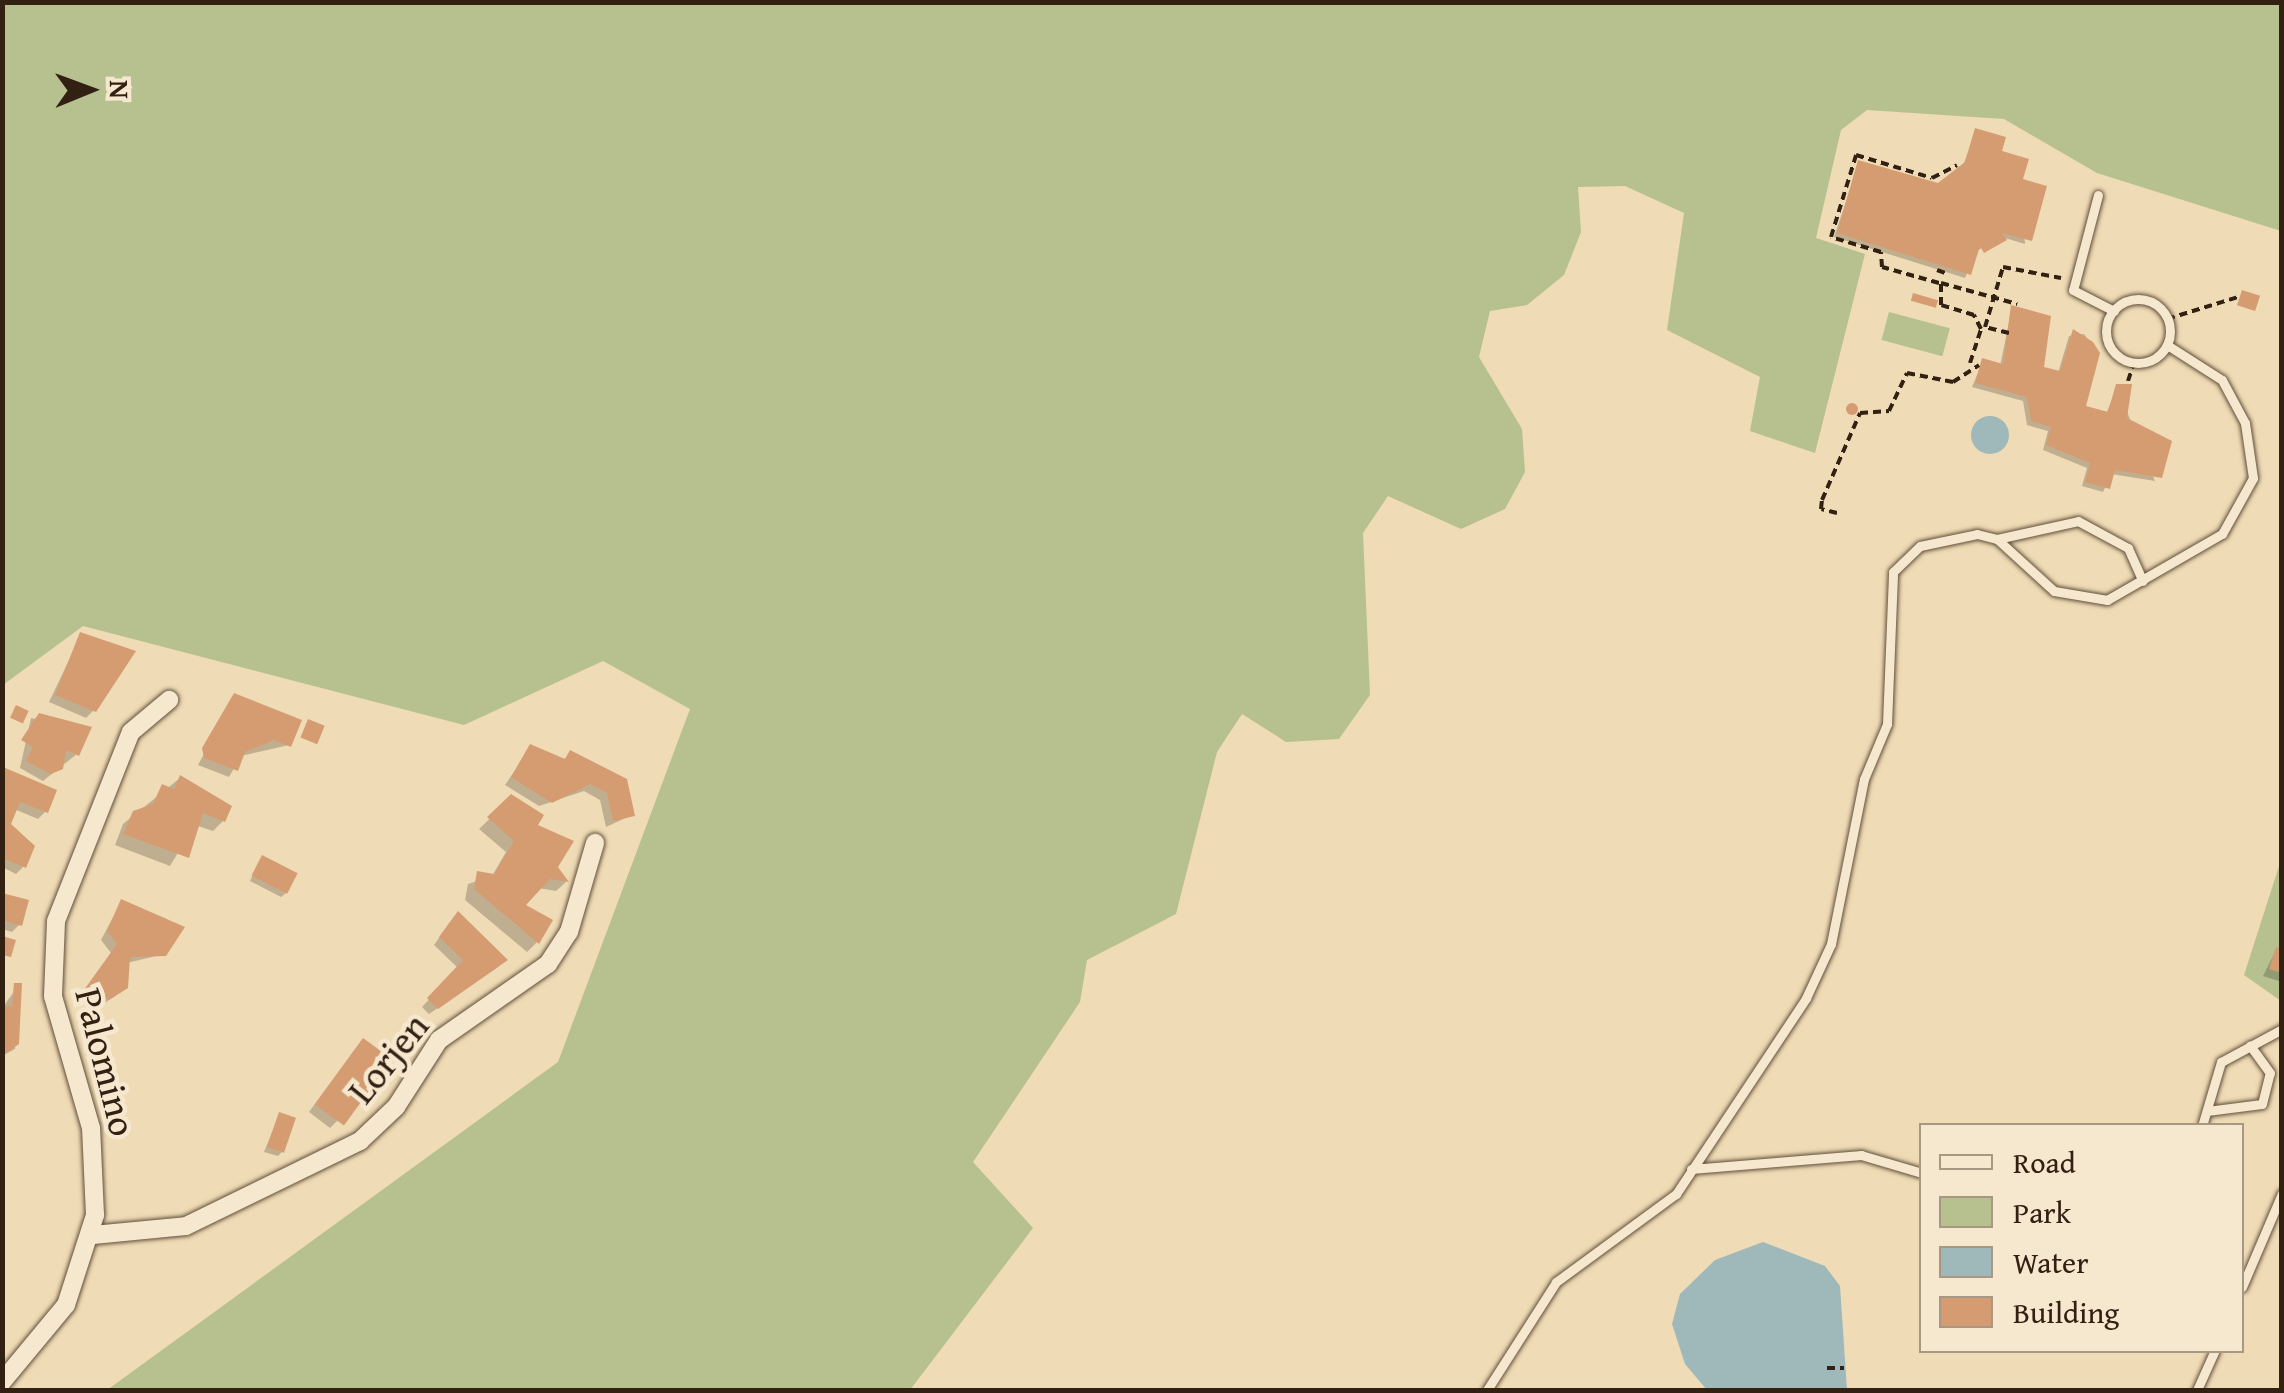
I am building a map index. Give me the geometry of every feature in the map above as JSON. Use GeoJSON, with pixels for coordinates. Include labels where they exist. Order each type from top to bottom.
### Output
{"type":"FeatureCollection","features":[{"type":"Feature","properties":{"kind":"street","name":"Palomino"},"geometry":{"type":"LineString","coordinates":[[2,1382],[66,1305],[92,1235],[96,1160],[59,1036],[56,921],[131,732],[168,700]]}},
{"type":"Feature","properties":{"kind":"street","name":"Lorjen"},"geometry":{"type":"LineString","coordinates":[[92,1235],[186,1226],[360,1141],[396,1107],[438,1040],[548,964],[569,932],[595,843]]}},
{"type":"Feature","properties":{"kind":"lane"},"geometry":{"type":"LineString","coordinates":[[2098,195],[2073,290],[2114,311]]}},
{"type":"Feature","properties":{"kind":"lane"},"geometry":{"type":"LineString","coordinates":[[2114,311],[2136,299],[2167,318],[2168,345]]}},
{"type":"Feature","properties":{"kind":"lane"},"geometry":{"type":"LineString","coordinates":[[2114,311],[2111,350],[2134,362],[2168,345]]}},
{"type":"Feature","properties":{"kind":"lane"},"geometry":{"type":"LineString","coordinates":[[1997,539],[2032,578],[2071,597],[2107,600],[2222,534],[2253,478],[2235,396],[2168,345]]}},
{"type":"Feature","properties":{"kind":"lane"},"geometry":{"type":"LineString","coordinates":[[1488,1390],[1556,1282],[1676,1194],[1831,944],[1864,779],[1887,724],[1893,572],[1938,539],[1997,539],[2078,521],[2128,548],[2143,580]]}},
{"type":"Feature","properties":{"kind":"lane"},"geometry":{"type":"LineString","coordinates":[[2203,1123],[2222,1062],[2282,1030]]}},
{"type":"Feature","properties":{"kind":"lane"},"geometry":{"type":"LineString","coordinates":[[2207,1111],[2262,1104],[2270,1073],[2250,1045]]}},
{"type":"Feature","properties":{"kind":"lane"},"geometry":{"type":"LineString","coordinates":[[1691,1169],[1860,1155],[1919,1171]]}},
{"type":"Feature","properties":{"kind":"lane"},"geometry":{"type":"LineString","coordinates":[[2244,1282],[2282,1192]]}},
{"type":"Feature","properties":{"kind":"lane"},"geometry":{"type":"LineString","coordinates":[[2198,1390],[2214,1353]]}},
{"type":"Feature","properties":{"kind":"path"},"geometry":{"type":"LineString","coordinates":[[1957,165],[1932,178],[1856,155],[1831,237],[1882,252],[1882,267],[2018,304]]}},
{"type":"Feature","properties":{"kind":"path"},"geometry":{"type":"LineString","coordinates":[[2009,333],[1985,327],[1993,298],[2012,264],[2075,282]]}},
{"type":"Feature","properties":{"kind":"path"},"geometry":{"type":"LineString","coordinates":[[1837,514],[1820,509],[1822,500],[1860,414],[1889,411],[1907,373],[1953,382],[1970,362],[1980,329],[1974,316],[1941,305],[1937,270]]}},
{"type":"Feature","properties":{"kind":"path"},"geometry":{"type":"LineString","coordinates":[[1940,281],[1948,274]]}},
{"type":"Feature","properties":{"kind":"path"},"geometry":{"type":"LineString","coordinates":[[2167,318],[2238,297]]}},
{"type":"Feature","properties":{"kind":"path"},"geometry":{"type":"LineString","coordinates":[[1970,362],[1978,366]]}},
{"type":"Feature","properties":{"kind":"path"},"geometry":{"type":"LineString","coordinates":[[2128,382],[2134,362]]}},
{"type":"Feature","properties":{"kind":"path"},"geometry":{"type":"LineString","coordinates":[[1827,1368],[1844,1368]]}},
{"type":"Feature","properties":{"kind":"green space"},"geometry":{"type":"Polygon","coordinates":[[[3,2],[2281,3],[2281,231],[2097,173],[2004,119],[1867,110],[1841,130],[1816,238],[1865,254],[1815,453],[1750,431],[1760,377],[1667,330],[1684,213],[1625,186],[1578,187],[1581,232],[1564,275],[1527,305],[1490,311],[1479,357],[1522,429],[1525,472],[1505,509],[1461,529],[1388,496],[1363,533],[1370,695],[1339,739],[1286,742],[1242,714],[1217,752],[1176,914],[1087,960],[1080,1002],[973,1162],[1033,1228],[910,1390],[107,1390],[558,1062],[690,709],[603,661],[464,725],[83,626],[3,685],[3,2]]]}},
{"type":"Feature","properties":{"kind":"green space"},"geometry":{"type":"Polygon","coordinates":[[[1889,312],[1950,328],[1942,356],[1881,340],[1889,312]]]}},
{"type":"Feature","properties":{"kind":"green space"},"geometry":{"type":"Polygon","coordinates":[[[2281,860],[2281,1001],[2244,975],[2281,860]]]}},
{"type":"Feature","properties":{"kind":"water"},"geometry":{"type":"Polygon","coordinates":[[[1990,416],[2004,421],[2009,435],[2004,449],[1990,454],[1976,449],[1971,435],[1976,421],[1990,416]]]}},
{"type":"Feature","properties":{"kind":"water"},"geometry":{"type":"Polygon","coordinates":[[[1763,1242],[1825,1266],[1840,1286],[1847,1390],[1707,1390],[1685,1364],[1672,1324],[1680,1294],[1715,1260],[1763,1242]]]}},
{"type":"Feature","properties":{"kind":"building"},"geometry":{"type":"Polygon","coordinates":[[[1975,128],[2006,137],[2002,151],[2029,159],[2023,179],[2047,186],[2032,241],[2002,233],[2007,240],[1984,253],[1980,246],[1971,275],[1837,233],[1858,160],[1938,183],[1965,162],[1975,128]]]}},
{"type":"Feature","properties":{"kind":"building"},"geometry":{"type":"Polygon","coordinates":[[[2242,290],[2260,296],[2255,311],[2237,305],[2242,290]]]}},
{"type":"Feature","properties":{"kind":"building"},"geometry":{"type":"Polygon","coordinates":[[[1913,293],[1938,300],[1936,308],[1911,301],[1913,293]]]}},
{"type":"Feature","properties":{"kind":"building"},"geometry":{"type":"Polygon","coordinates":[[[2011,305],[2051,316],[2044,367],[2060,371],[2073,329],[2093,342],[2100,353],[2086,406],[2108,412],[2116,384],[2132,384],[2127,418],[2172,441],[2162,478],[2115,470],[2110,489],[2085,482],[2090,463],[2046,445],[2051,427],[2031,421],[2027,397],[1975,383],[1982,358],[2003,364],[2011,305]]]}},
{"type":"Feature","properties":{"kind":"building"},"geometry":{"type":"Polygon","coordinates":[[[1852,403],[1858,409],[1852,415],[1846,409],[1852,403]]]}},
{"type":"Feature","properties":{"kind":"building"},"geometry":{"type":"Polygon","coordinates":[[[80,632],[136,651],[96,712],[55,695],[80,632]]]}},
{"type":"Feature","properties":{"kind":"building"},"geometry":{"type":"Polygon","coordinates":[[[234,693],[302,720],[291,747],[274,740],[245,752],[238,771],[204,758],[202,748],[234,693]]]}},
{"type":"Feature","properties":{"kind":"building"},"geometry":{"type":"Polygon","coordinates":[[[16,705],[29,711],[23,724],[10,718],[16,705]]]}},
{"type":"Feature","properties":{"kind":"building"},"geometry":{"type":"Polygon","coordinates":[[[39,713],[92,727],[79,756],[66,750],[63,769],[51,774],[26,761],[33,747],[21,740],[39,713]]]}},
{"type":"Feature","properties":{"kind":"building"},"geometry":{"type":"Polygon","coordinates":[[[308,719],[325,726],[317,744],[301,738],[308,719]]]}},
{"type":"Feature","properties":{"kind":"building"},"geometry":{"type":"Polygon","coordinates":[[[530,744],[565,759],[570,750],[627,779],[635,816],[613,821],[607,793],[590,784],[552,803],[511,777],[530,744]]]}},
{"type":"Feature","properties":{"kind":"building"},"geometry":{"type":"Polygon","coordinates":[[[3,767],[57,790],[48,813],[20,802],[11,824],[35,846],[26,868],[2,858],[3,767]]]}},
{"type":"Feature","properties":{"kind":"building"},"geometry":{"type":"Polygon","coordinates":[[[180,775],[232,806],[225,822],[203,813],[189,858],[123,834],[133,811],[153,804],[162,784],[174,789],[180,775]]]}},
{"type":"Feature","properties":{"kind":"building"},"geometry":{"type":"Polygon","coordinates":[[[511,794],[544,815],[538,825],[574,841],[558,867],[569,882],[550,879],[526,905],[553,920],[539,944],[474,889],[477,871],[494,874],[514,841],[487,817],[511,794]]]}},
{"type":"Feature","properties":{"kind":"building"},"geometry":{"type":"Polygon","coordinates":[[[262,855],[298,873],[287,894],[252,875],[262,855]]]}},
{"type":"Feature","properties":{"kind":"building"},"geometry":{"type":"Polygon","coordinates":[[[2,893],[29,900],[22,926],[2,920],[2,893]]]}},
{"type":"Feature","properties":{"kind":"building"},"geometry":{"type":"Polygon","coordinates":[[[121,899],[185,927],[166,956],[130,957],[128,988],[109,1000],[84,990],[117,944],[107,931],[121,899]]]}},
{"type":"Feature","properties":{"kind":"building"},"geometry":{"type":"Polygon","coordinates":[[[458,911],[508,960],[438,1009],[427,998],[463,960],[439,937],[458,911]]]}},
{"type":"Feature","properties":{"kind":"building"},"geometry":{"type":"Polygon","coordinates":[[[2,936],[16,940],[11,957],[2,955],[2,936]]]}},
{"type":"Feature","properties":{"kind":"building"},"geometry":{"type":"Polygon","coordinates":[[[2276,947],[2282,949],[2282,973],[2269,969],[2276,947]]]}},
{"type":"Feature","properties":{"kind":"building"},"geometry":{"type":"Polygon","coordinates":[[[14,983],[22,983],[19,1044],[2,1056],[2,1006],[12,1006],[14,983]]]}},
{"type":"Feature","properties":{"kind":"building"},"geometry":{"type":"Polygon","coordinates":[[[363,1038],[392,1059],[344,1125],[315,1104],[363,1038]]]}},
{"type":"Feature","properties":{"kind":"building"},"geometry":{"type":"Polygon","coordinates":[[[279,1112],[296,1118],[284,1153],[267,1147],[279,1112]]]}}]}
